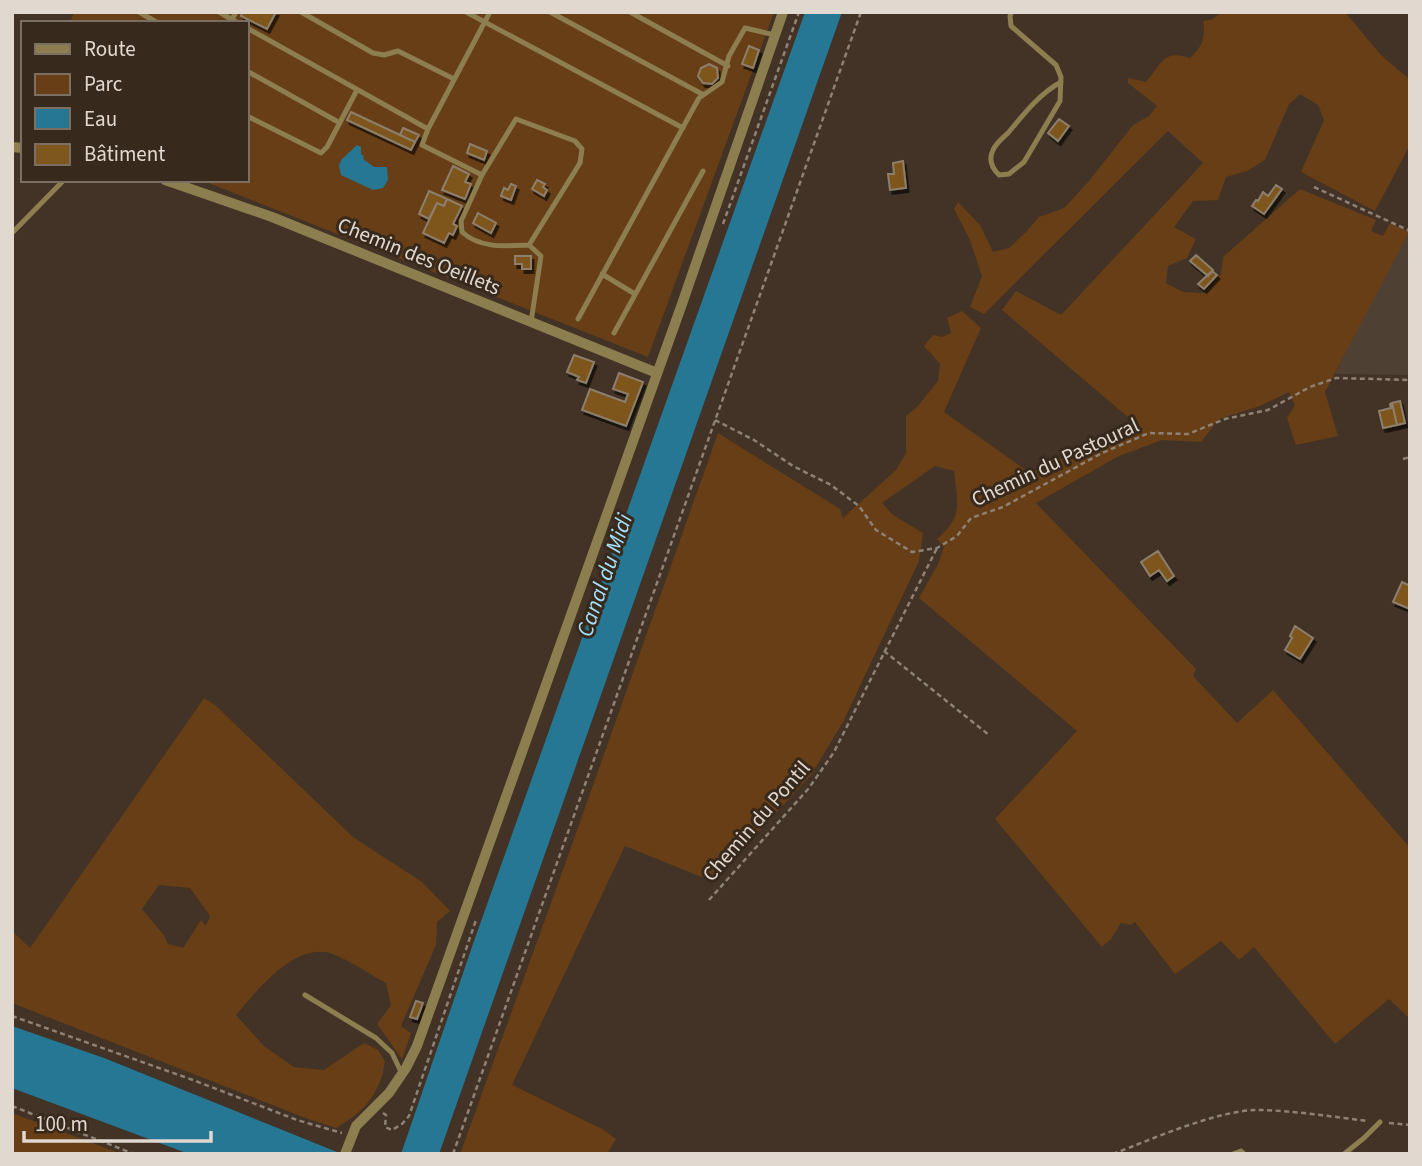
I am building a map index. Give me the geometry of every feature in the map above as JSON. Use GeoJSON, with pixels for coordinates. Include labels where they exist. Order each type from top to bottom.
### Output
{"type":"FeatureCollection","features":[{"type":"Feature","properties":{"kind":"street"},"geometry":{"type":"LineString","coordinates":[[345,1154],[361,1118],[389,1093],[402,1074],[424,1027],[783,12]]}},
{"type":"Feature","properties":{"kind":"street","name":"Chemin des Oeillets"},"geometry":{"type":"LineString","coordinates":[[171,182],[272,217],[657,373]]}},
{"type":"Feature","properties":{"kind":"lane"},"geometry":{"type":"LineString","coordinates":[[138,12],[154,21]]}},
{"type":"Feature","properties":{"kind":"lane"},"geometry":{"type":"LineString","coordinates":[[301,12],[373,53],[384,55],[398,51],[454,79]]}},
{"type":"Feature","properties":{"kind":"lane"},"geometry":{"type":"LineString","coordinates":[[466,12],[682,128]]}},
{"type":"Feature","properties":{"kind":"lane"},"geometry":{"type":"LineString","coordinates":[[482,175],[422,145],[490,12]]}},
{"type":"Feature","properties":{"kind":"lane"},"geometry":{"type":"LineString","coordinates":[[550,12],[702,94]]}},
{"type":"Feature","properties":{"kind":"lane"},"geometry":{"type":"LineString","coordinates":[[630,12],[728,65]]}},
{"type":"Feature","properties":{"kind":"lane"},"geometry":{"type":"LineString","coordinates":[[1012,12],[1011,26],[1056,65],[1061,82],[1060,102],[1024,162],[1009,174],[999,175],[992,168],[990,159],[993,148],[1040,96],[1061,82]]}},
{"type":"Feature","properties":{"kind":"lane"},"geometry":{"type":"LineString","coordinates":[[248,29],[428,129]]}},
{"type":"Feature","properties":{"kind":"lane"},"geometry":{"type":"LineString","coordinates":[[578,319],[702,94],[722,82],[729,56],[746,29],[775,35]]}},
{"type":"Feature","properties":{"kind":"lane"},"geometry":{"type":"LineString","coordinates":[[248,72],[340,122]]}},
{"type":"Feature","properties":{"kind":"lane"},"geometry":{"type":"LineString","coordinates":[[248,116],[321,153],[327,147],[357,90]]}},
{"type":"Feature","properties":{"kind":"lane"},"geometry":{"type":"LineString","coordinates":[[530,245],[580,163],[582,149],[575,141],[516,119],[482,175],[460,221],[462,232],[467,237],[495,247],[530,245],[541,256],[531,322]]}},
{"type":"Feature","properties":{"kind":"lane"},"geometry":{"type":"LineString","coordinates":[[614,333],[704,171]]}},
{"type":"Feature","properties":{"kind":"lane"},"geometry":{"type":"LineString","coordinates":[[12,233],[62,182]]}},
{"type":"Feature","properties":{"kind":"lane"},"geometry":{"type":"LineString","coordinates":[[603,274],[635,294]]}},
{"type":"Feature","properties":{"kind":"lane"},"geometry":{"type":"LineString","coordinates":[[304,995],[376,1038],[392,1053],[402,1074]]}},
{"type":"Feature","properties":{"kind":"lane"},"geometry":{"type":"LineString","coordinates":[[1344,1154],[1380,1122]]}},
{"type":"Feature","properties":{"kind":"lane"},"geometry":{"type":"LineString","coordinates":[[1233,1154],[1241,1151],[1244,1154]]}},
{"type":"Feature","properties":{"kind":"path"},"geometry":{"type":"LineString","coordinates":[[453,1154],[861,12]]}},
{"type":"Feature","properties":{"kind":"path"},"geometry":{"type":"LineString","coordinates":[[1314,187],[1410,231]]}},
{"type":"Feature","properties":{"kind":"path","name":"Chemin du Pastoural"},"geometry":{"type":"LineString","coordinates":[[937,548],[957,536],[971,518],[1003,507],[1102,453],[1149,433],[1188,434],[1225,419],[1269,410],[1310,387],[1336,379],[1410,380]]}},
{"type":"Feature","properties":{"kind":"path"},"geometry":{"type":"LineString","coordinates":[[715,420],[831,485],[859,506],[876,530],[892,541],[912,552],[937,548]]}},
{"type":"Feature","properties":{"kind":"path"},"geometry":{"type":"LineString","coordinates":[[1403,459],[1410,457]]}},
{"type":"Feature","properties":{"kind":"path","name":"Chemin du Pontil"},"geometry":{"type":"LineString","coordinates":[[709,900],[809,789],[834,752],[937,548]]}},
{"type":"Feature","properties":{"kind":"path"},"geometry":{"type":"LineString","coordinates":[[884,651],[989,735]]}},
{"type":"Feature","properties":{"kind":"path"},"geometry":{"type":"LineString","coordinates":[[12,1016],[351,1138]]}},
{"type":"Feature","properties":{"kind":"path"},"geometry":{"type":"LineString","coordinates":[[12,1106],[134,1154]]}},
{"type":"Feature","properties":{"kind":"path"},"geometry":{"type":"LineString","coordinates":[[1113,1154],[1175,1130],[1226,1115],[1255,1110],[1410,1125]]}},
{"type":"Feature","properties":{"kind":"shaded area"},"geometry":{"type":"Polygon","coordinates":[[[1405,232],[1410,234],[1410,375],[1335,374],[1405,232]]]}},
{"type":"Feature","properties":{"kind":"green space"},"geometry":{"type":"Polygon","coordinates":[[[74,12],[774,12],[648,357],[206,182],[248,182],[248,21],[71,21],[74,12]]]}},
{"type":"Feature","properties":{"kind":"green space"},"geometry":{"type":"Polygon","coordinates":[[[1221,12],[1345,12],[1380,54],[1410,80],[1410,145],[1375,211],[1301,172],[1324,120],[1318,105],[1300,94],[1289,104],[1265,160],[1247,171],[1226,177],[1218,200],[1193,201],[1174,227],[1196,239],[1187,258],[1168,266],[1166,283],[1183,292],[1204,293],[1221,274],[1223,257],[1300,189],[1376,220],[1371,231],[1383,236],[1390,223],[1409,232],[1325,392],[1338,436],[1296,445],[1287,418],[1295,405],[1289,392],[1260,406],[1219,419],[1201,442],[1162,440],[1119,456],[1036,503],[1196,669],[1193,676],[1237,723],[1273,690],[1410,848],[1410,1019],[1389,999],[1335,1044],[1254,947],[1239,960],[1221,941],[1175,974],[1135,922],[1131,925],[1121,923],[1102,947],[995,819],[1077,731],[919,598],[944,547],[937,539],[946,531],[957,508],[954,471],[935,466],[882,503],[893,515],[923,533],[919,561],[843,722],[811,775],[718,875],[704,878],[625,846],[512,1085],[604,1130],[616,1139],[607,1154],[460,1154],[718,433],[840,509],[843,518],[896,470],[906,453],[906,416],[938,381],[940,364],[924,346],[933,335],[942,337],[951,333],[947,318],[962,311],[981,328],[944,412],[1030,473],[1136,424],[1002,310],[1016,291],[1061,315],[1203,163],[1168,131],[984,314],[970,307],[982,276],[970,240],[954,209],[958,202],[980,225],[993,252],[1009,248],[1039,217],[1064,208],[1133,125],[1149,116],[1157,106],[1128,83],[1128,78],[1146,82],[1168,57],[1174,55],[1190,58],[1202,42],[1203,21],[1213,19],[1221,12]]]}},
{"type":"Feature","properties":{"kind":"green space"},"geometry":{"type":"Polygon","coordinates":[[[204,698],[215,705],[353,837],[422,882],[450,911],[437,922],[436,945],[401,1026],[411,1033],[402,1059],[377,1024],[391,1005],[386,983],[333,954],[319,952],[291,961],[266,981],[236,1015],[264,1046],[294,1067],[324,1070],[364,1043],[378,1050],[385,1061],[380,1083],[363,1108],[336,1128],[12,1003],[12,931],[30,948],[204,698]],[[159,885],[142,909],[168,944],[183,948],[201,920],[206,926],[210,916],[190,888],[159,885]]]}},
{"type":"Feature","properties":{"kind":"green space"},"geometry":{"type":"Polygon","coordinates":[[[12,1113],[122,1154],[12,1154],[12,1113]]]}},
{"type":"Feature","properties":{"kind":"water"},"geometry":{"type":"Polygon","coordinates":[[[805,12],[842,12],[439,1154],[401,1154],[474,941],[805,12]]]}},
{"type":"Feature","properties":{"kind":"water"},"geometry":{"type":"Polygon","coordinates":[[[357,145],[361,147],[363,159],[374,167],[387,167],[388,180],[383,188],[373,190],[341,175],[341,160],[357,145]]]}},
{"type":"Feature","properties":{"kind":"water"},"geometry":{"type":"Polygon","coordinates":[[[12,1026],[104,1058],[342,1154],[189,1154],[12,1088],[12,1026]]]}},
{"type":"Feature","properties":{"kind":"building"},"geometry":{"type":"Polygon","coordinates":[[[242,12],[276,12],[267,29],[241,16],[242,12]]]}},
{"type":"Feature","properties":{"kind":"building"},"geometry":{"type":"Polygon","coordinates":[[[749,46],[759,50],[753,68],[742,64],[749,46]]]}},
{"type":"Feature","properties":{"kind":"building"},"geometry":{"type":"Polygon","coordinates":[[[709,64],[717,68],[718,78],[712,84],[703,83],[698,76],[701,68],[709,64]]]}},
{"type":"Feature","properties":{"kind":"building"},"geometry":{"type":"Polygon","coordinates":[[[351,112],[415,142],[411,150],[347,120],[351,112]]]}},
{"type":"Feature","properties":{"kind":"building"},"geometry":{"type":"Polygon","coordinates":[[[1059,119],[1069,126],[1058,141],[1048,133],[1059,119]]]}},
{"type":"Feature","properties":{"kind":"building"},"geometry":{"type":"Polygon","coordinates":[[[403,128],[419,135],[415,142],[400,135],[403,128]]]}},
{"type":"Feature","properties":{"kind":"building"},"geometry":{"type":"Polygon","coordinates":[[[470,144],[487,151],[484,160],[467,153],[470,144]]]}},
{"type":"Feature","properties":{"kind":"building"},"geometry":{"type":"Polygon","coordinates":[[[903,161],[906,188],[890,190],[888,174],[894,174],[893,163],[903,161]]]}},
{"type":"Feature","properties":{"kind":"building"},"geometry":{"type":"Polygon","coordinates":[[[453,166],[469,174],[465,182],[471,184],[465,199],[442,190],[453,166]]]}},
{"type":"Feature","properties":{"kind":"building"},"geometry":{"type":"Polygon","coordinates":[[[537,180],[545,184],[543,187],[547,190],[544,196],[532,189],[537,180]]]}},
{"type":"Feature","properties":{"kind":"building"},"geometry":{"type":"Polygon","coordinates":[[[511,184],[516,186],[511,200],[501,196],[504,188],[508,190],[511,184]]]}},
{"type":"Feature","properties":{"kind":"building"},"geometry":{"type":"Polygon","coordinates":[[[1276,185],[1282,189],[1264,214],[1252,206],[1263,192],[1268,196],[1276,185]]]}},
{"type":"Feature","properties":{"kind":"building"},"geometry":{"type":"Polygon","coordinates":[[[429,191],[447,199],[444,206],[437,203],[429,219],[419,214],[429,191]]]}},
{"type":"Feature","properties":{"kind":"building"},"geometry":{"type":"Polygon","coordinates":[[[447,199],[462,206],[453,224],[457,226],[453,235],[449,233],[444,243],[423,233],[437,203],[444,206],[447,199]]]}},
{"type":"Feature","properties":{"kind":"building"},"geometry":{"type":"Polygon","coordinates":[[[478,213],[496,223],[491,233],[473,223],[478,213]]]}},
{"type":"Feature","properties":{"kind":"building"},"geometry":{"type":"Polygon","coordinates":[[[1196,255],[1213,270],[1208,276],[1190,261],[1196,255]]]}},
{"type":"Feature","properties":{"kind":"building"},"geometry":{"type":"Polygon","coordinates":[[[515,256],[531,256],[531,269],[522,269],[522,264],[515,264],[515,256]]]}},
{"type":"Feature","properties":{"kind":"building"},"geometry":{"type":"Polygon","coordinates":[[[1212,271],[1217,275],[1204,289],[1198,284],[1212,271]]]}},
{"type":"Feature","properties":{"kind":"building"},"geometry":{"type":"Polygon","coordinates":[[[574,355],[594,362],[586,383],[567,372],[574,355]]]}},
{"type":"Feature","properties":{"kind":"building"},"geometry":{"type":"Polygon","coordinates":[[[619,373],[643,382],[626,426],[582,410],[590,389],[625,402],[628,394],[613,389],[619,373]]]}},
{"type":"Feature","properties":{"kind":"building"},"geometry":{"type":"Polygon","coordinates":[[[1400,401],[1405,423],[1397,425],[1392,403],[1400,401]]]}},
{"type":"Feature","properties":{"kind":"building"},"geometry":{"type":"Polygon","coordinates":[[[1392,403],[1397,425],[1383,428],[1379,411],[1391,408],[1392,403]]]}},
{"type":"Feature","properties":{"kind":"building"},"geometry":{"type":"Polygon","coordinates":[[[1158,551],[1174,576],[1167,581],[1159,570],[1150,576],[1141,562],[1158,551]]]}},
{"type":"Feature","properties":{"kind":"building"},"geometry":{"type":"Polygon","coordinates":[[[1402,582],[1408,585],[1410,582],[1410,609],[1393,602],[1402,582]]]}},
{"type":"Feature","properties":{"kind":"building"},"geometry":{"type":"Polygon","coordinates":[[[1295,626],[1313,638],[1300,659],[1285,650],[1295,626]]]}},
{"type":"Feature","properties":{"kind":"building"},"geometry":{"type":"Polygon","coordinates":[[[416,1001],[423,1003],[417,1019],[410,1017],[416,1001]]]}},
{"type":"Feature","properties":{"kind":"water label","name":"Canal du Midi"},"geometry":{"type":"Point","coordinates":[604,575]}}]}
